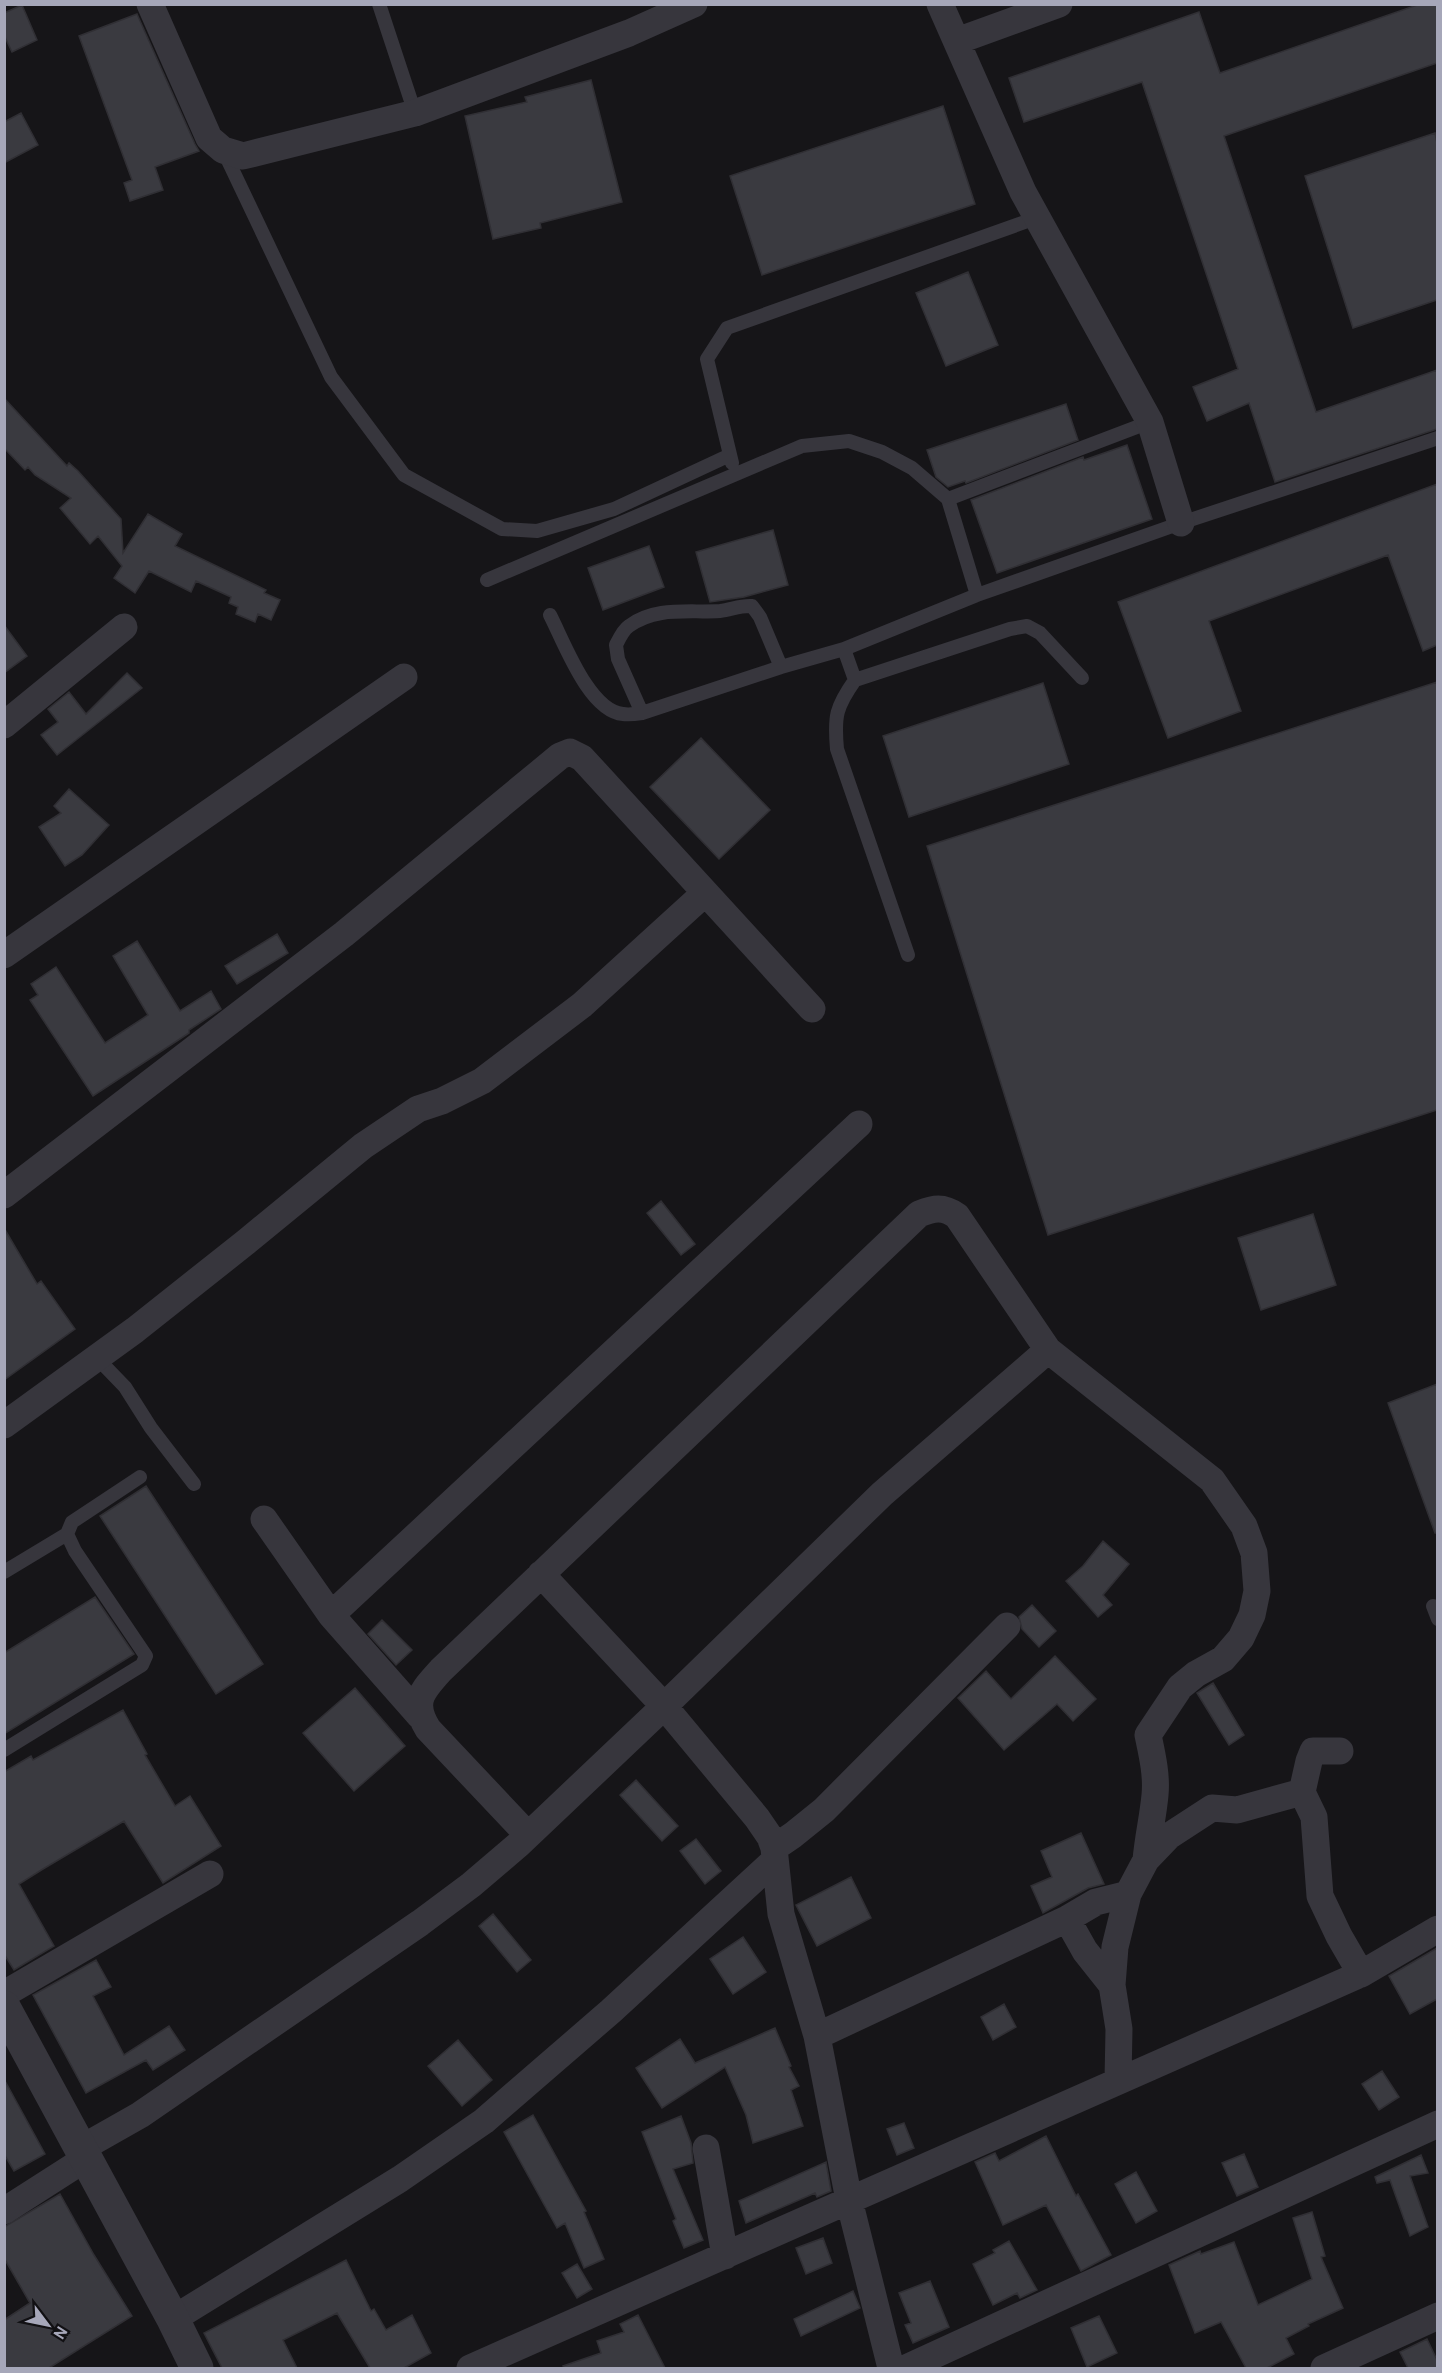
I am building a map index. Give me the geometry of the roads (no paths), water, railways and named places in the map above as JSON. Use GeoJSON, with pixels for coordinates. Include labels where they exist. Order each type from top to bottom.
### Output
{"type":"FeatureCollection","features":[{"type":"Feature","properties":{"kind":"street"},"geometry":{"type":"LineString","coordinates":[[150,4],[209,138],[223,150],[243,156],[415,113],[629,33],[694,4]]}},
{"type":"Feature","properties":{"kind":"street"},"geometry":{"type":"LineString","coordinates":[[940,4],[1023,192],[1039,217],[1150,422],[1180,524]]}},
{"type":"Feature","properties":{"kind":"street"},"geometry":{"type":"LineString","coordinates":[[957,41],[1059,4]]}},
{"type":"Feature","properties":{"kind":"street"},"geometry":{"type":"LineString","coordinates":[[4,725],[124,627]]}},
{"type":"Feature","properties":{"kind":"street"},"geometry":{"type":"LineString","coordinates":[[4,955],[404,677]]}},
{"type":"Feature","properties":{"kind":"street"},"geometry":{"type":"LineString","coordinates":[[4,1196],[344,934],[560,756],[570,752],[582,758],[812,1010]]}},
{"type":"Feature","properties":{"kind":"street"},"geometry":{"type":"LineString","coordinates":[[4,1425],[97,1358],[246,1242],[363,1146],[418,1109],[442,1101],[482,1081],[582,1005],[705,893]]}},
{"type":"Feature","properties":{"kind":"street"},"geometry":{"type":"LineString","coordinates":[[331,1615],[859,1124]]}},
{"type":"Feature","properties":{"kind":"street"},"geometry":{"type":"LineString","coordinates":[[420,1716],[419,1701],[431,1680],[919,1214],[936,1208],[949,1211],[957,1216],[1048,1350],[1212,1480],[1244,1526],[1254,1553],[1257,1591],[1252,1615],[1241,1638],[1223,1659],[1180,1687],[1148,1735],[1154,1764],[1155,1795],[1148,1831],[1146,1860]]}},
{"type":"Feature","properties":{"kind":"street"},"geometry":{"type":"LineString","coordinates":[[4,2211],[82,2154],[420,1923],[471,1885],[528,1835],[664,1706],[882,1494],[1048,1350]]}},
{"type":"Feature","properties":{"kind":"street"},"geometry":{"type":"LineString","coordinates":[[264,1519],[331,1615],[420,1716],[428,1729],[528,1835]]}},
{"type":"Feature","properties":{"kind":"street"},"geometry":{"type":"LineString","coordinates":[[541,1574],[664,1706],[758,1818],[770,1837],[782,1914],[817,2036],[849,2200],[891,2368]]}},
{"type":"Feature","properties":{"kind":"street"},"geometry":{"type":"LineString","coordinates":[[173,2319],[390,2185],[484,2121],[611,2011],[774,1854],[824,1810],[1007,1626]]}},
{"type":"Feature","properties":{"kind":"street"},"geometry":{"type":"LineString","coordinates":[[1340,1751],[1313,1751],[1302,1792],[1314,1818],[1320,1896],[1361,1974]]}},
{"type":"Feature","properties":{"kind":"street"},"geometry":{"type":"LineString","coordinates":[[1118,2080],[1119,2029],[1112,1985],[1115,1947],[1128,1894],[1146,1860],[1169,1836],[1212,1808],[1237,1810],[1302,1792]]}},
{"type":"Feature","properties":{"kind":"street"},"geometry":{"type":"LineString","coordinates":[[4,1994],[210,1874]]}},
{"type":"Feature","properties":{"kind":"street"},"geometry":{"type":"LineString","coordinates":[[817,2036],[1067,1919],[1096,1902],[1128,1894]]}},
{"type":"Feature","properties":{"kind":"street"},"geometry":{"type":"LineString","coordinates":[[1067,1919],[1085,1951],[1112,1985]]}},
{"type":"Feature","properties":{"kind":"street"},"geometry":{"type":"LineString","coordinates":[[470,2368],[1361,1974],[1437,1929]]}},
{"type":"Feature","properties":{"kind":"street"},"geometry":{"type":"LineString","coordinates":[[4,2007],[173,2319],[197,2368]]}},
{"type":"Feature","properties":{"kind":"street"},"geometry":{"type":"LineString","coordinates":[[906,2368],[1437,2124]]}},
{"type":"Feature","properties":{"kind":"street"},"geometry":{"type":"LineString","coordinates":[[706,2148],[725,2256]]}},
{"type":"Feature","properties":{"kind":"street"},"geometry":{"type":"LineString","coordinates":[[1324,2368],[1437,2316]]}},
{"type":"Feature","properties":{"kind":"lane"},"geometry":{"type":"LineString","coordinates":[[379,4],[415,113]]}},
{"type":"Feature","properties":{"kind":"lane"},"geometry":{"type":"LineString","coordinates":[[223,150],[331,377],[404,475],[502,529],[537,531],[614,509],[730,455]]}},
{"type":"Feature","properties":{"kind":"lane"},"geometry":{"type":"LineString","coordinates":[[735,474],[707,359],[727,328],[1039,217]]}},
{"type":"Feature","properties":{"kind":"lane"},"geometry":{"type":"LineString","coordinates":[[948,499],[1150,422]]}},
{"type":"Feature","properties":{"kind":"lane"},"geometry":{"type":"LineString","coordinates":[[550,615],[584,683],[595,699],[621,714],[642,713],[781,667],[844,649],[977,596],[1180,524],[1437,438]]}},
{"type":"Feature","properties":{"kind":"lane"},"geometry":{"type":"LineString","coordinates":[[487,580],[802,446],[849,441],[882,452],[912,468],[948,499],[977,596]]}},
{"type":"Feature","properties":{"kind":"lane"},"geometry":{"type":"LineString","coordinates":[[642,713],[618,659],[616,645],[627,627],[650,615],[685,610],[722,611],[744,605],[752,606],[760,617],[781,667]]}},
{"type":"Feature","properties":{"kind":"lane"},"geometry":{"type":"LineString","coordinates":[[908,955],[837,749],[835,721],[842,698],[855,680],[1010,629],[1028,626],[1040,633],[1082,678]]}},
{"type":"Feature","properties":{"kind":"lane"},"geometry":{"type":"LineString","coordinates":[[844,649],[855,680]]}},
{"type":"Feature","properties":{"kind":"lane"},"geometry":{"type":"LineString","coordinates":[[97,1358],[125,1387],[151,1428],[194,1484]]}},
{"type":"Feature","properties":{"kind":"lane"},"geometry":{"type":"LineString","coordinates":[[4,1572],[67,1534],[72,1522],[140,1477]]}},
{"type":"Feature","properties":{"kind":"lane"},"geometry":{"type":"LineString","coordinates":[[4,1750],[142,1665],[146,1656],[75,1551],[67,1534]]}},
{"type":"Feature","properties":{"kind":"lane"},"geometry":{"type":"LineString","coordinates":[[1433,1606],[1437,1619]]}}]}
